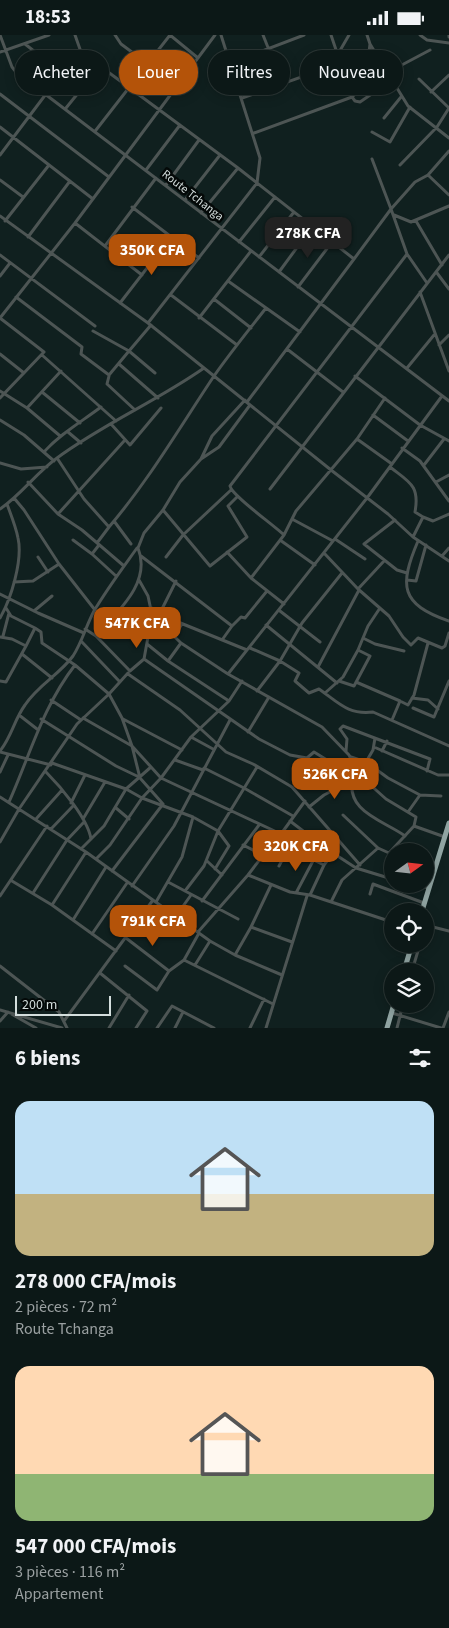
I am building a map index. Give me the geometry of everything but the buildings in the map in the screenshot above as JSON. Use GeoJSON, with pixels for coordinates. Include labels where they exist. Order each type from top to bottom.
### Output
{"type":"FeatureCollection","features":[{"type":"Feature","properties":{"kind":"highway"},"geometry":{"type":"LineString","coordinates":[[434,872],[449,823]]}},
{"type":"Feature","properties":{"kind":"highway"},"geometry":{"type":"LineString","coordinates":[[425,903],[428,893]]}},
{"type":"Feature","properties":{"kind":"highway"},"geometry":{"type":"LineString","coordinates":[[387,1028],[391,1013]]}},
{"type":"Feature","properties":{"kind":"street","name":"Route Tchanga"},"geometry":{"type":"LineString","coordinates":[[0,35],[15,71]]}},
{"type":"Feature","properties":{"kind":"street"},"geometry":{"type":"LineString","coordinates":[[0,52],[49,35]]}},
{"type":"Feature","properties":{"kind":"street"},"geometry":{"type":"LineString","coordinates":[[75,35],[80,50]]}},
{"type":"Feature","properties":{"kind":"street"},"geometry":{"type":"LineString","coordinates":[[115,35],[130,50]]}},
{"type":"Feature","properties":{"kind":"street"},"geometry":{"type":"LineString","coordinates":[[159,50],[170,35],[188,50]]}},
{"type":"Feature","properties":{"kind":"street"},"geometry":{"type":"LineString","coordinates":[[198,58],[216,35]]}},
{"type":"Feature","properties":{"kind":"street"},"geometry":{"type":"LineString","coordinates":[[221,35],[226,50]]}},
{"type":"Feature","properties":{"kind":"street"},"geometry":{"type":"LineString","coordinates":[[264,35],[269,50],[304,35]]}},
{"type":"Feature","properties":{"kind":"street"},"geometry":{"type":"LineString","coordinates":[[331,35],[337,50]]}},
{"type":"Feature","properties":{"kind":"street"},"geometry":{"type":"LineString","coordinates":[[340,50],[349,35]]}},
{"type":"Feature","properties":{"kind":"street"},"geometry":{"type":"LineString","coordinates":[[368,35],[370,50]]}},
{"type":"Feature","properties":{"kind":"street"},"geometry":{"type":"LineString","coordinates":[[420,35],[431,41],[449,43]]}},
{"type":"Feature","properties":{"kind":"street"},"geometry":{"type":"LineString","coordinates":[[24,44],[32,50]]}},
{"type":"Feature","properties":{"kind":"street"},"geometry":{"type":"LineString","coordinates":[[370,44],[374,50]]}},
{"type":"Feature","properties":{"kind":"street"},"geometry":{"type":"LineString","coordinates":[[403,64],[430,50]]}},
{"type":"Feature","properties":{"kind":"street"},"geometry":{"type":"LineString","coordinates":[[431,91],[449,75]]}},
{"type":"Feature","properties":{"kind":"street"},"geometry":{"type":"LineString","coordinates":[[242,98],[300,77]]}},
{"type":"Feature","properties":{"kind":"street"},"geometry":{"type":"LineString","coordinates":[[400,165],[436,127],[449,108],[419,79]]}},
{"type":"Feature","properties":{"kind":"street"},"geometry":{"type":"LineString","coordinates":[[0,94],[109,177]]}},
{"type":"Feature","properties":{"kind":"street"},"geometry":{"type":"LineString","coordinates":[[0,155],[45,95]]}},
{"type":"Feature","properties":{"kind":"street","name":"Route Tchanga"},"geometry":{"type":"LineString","coordinates":[[47,95],[449,401]]}},
{"type":"Feature","properties":{"kind":"street"},"geometry":{"type":"LineString","coordinates":[[66,108],[77,95]]}},
{"type":"Feature","properties":{"kind":"street"},"geometry":{"type":"LineString","coordinates":[[96,131],[123,95]]}},
{"type":"Feature","properties":{"kind":"street"},"geometry":{"type":"LineString","coordinates":[[140,95],[238,168],[354,259]]}},
{"type":"Feature","properties":{"kind":"street"},"geometry":{"type":"LineString","coordinates":[[0,398],[2,392],[42,355],[43,350],[0,318],[30,277],[75,223],[171,95]]}},
{"type":"Feature","properties":{"kind":"street"},"geometry":{"type":"LineString","coordinates":[[135,410],[107,384],[109,375],[257,183],[261,162],[254,133],[241,95]]}},
{"type":"Feature","properties":{"kind":"street"},"geometry":{"type":"LineString","coordinates":[[254,133],[352,97],[355,101],[360,102],[370,95]]}},
{"type":"Feature","properties":{"kind":"street"},"geometry":{"type":"LineString","coordinates":[[384,118],[401,97],[410,107],[449,138]]}},
{"type":"Feature","properties":{"kind":"street"},"geometry":{"type":"LineString","coordinates":[[372,132],[390,142],[410,107]]}},
{"type":"Feature","properties":{"kind":"street"},"geometry":{"type":"LineString","coordinates":[[146,169],[180,125]]}},
{"type":"Feature","properties":{"kind":"street"},"geometry":{"type":"LineString","coordinates":[[0,127],[93,199]]}},
{"type":"Feature","properties":{"kind":"street"},"geometry":{"type":"LineString","coordinates":[[166,185],[199,140]]}},
{"type":"Feature","properties":{"kind":"street"},"geometry":{"type":"LineString","coordinates":[[215,869],[229,846],[218,831],[193,817],[181,811],[142,799],[126,789],[85,775],[51,764],[0,752],[10,739],[19,715],[31,696],[69,661],[81,641],[94,611],[116,576],[138,548],[144,533],[163,510],[180,482],[201,459],[219,447],[247,403],[390,209],[415,182],[428,175],[449,151]]}},
{"type":"Feature","properties":{"kind":"street"},"geometry":{"type":"LineString","coordinates":[[185,200],[220,155]]}},
{"type":"Feature","properties":{"kind":"street"},"geometry":{"type":"LineString","coordinates":[[372,159],[406,254],[427,283]]}},
{"type":"Feature","properties":{"kind":"street"},"geometry":{"type":"LineString","coordinates":[[6,221],[49,165]]}},
{"type":"Feature","properties":{"kind":"street"},"geometry":{"type":"LineString","coordinates":[[201,213],[238,168]]}},
{"type":"Feature","properties":{"kind":"street"},"geometry":{"type":"LineString","coordinates":[[428,175],[449,195]]}},
{"type":"Feature","properties":{"kind":"street"},"geometry":{"type":"LineString","coordinates":[[105,246],[132,207],[156,178]]}},
{"type":"Feature","properties":{"kind":"street"},"geometry":{"type":"LineString","coordinates":[[0,180],[24,197]]}},
{"type":"Feature","properties":{"kind":"street"},"geometry":{"type":"LineString","coordinates":[[28,237],[70,181]]}},
{"type":"Feature","properties":{"kind":"street"},"geometry":{"type":"LineString","coordinates":[[239,242],[275,197]]}},
{"type":"Feature","properties":{"kind":"street"},"geometry":{"type":"LineString","coordinates":[[393,215],[409,222],[416,221],[449,206]]}},
{"type":"Feature","properties":{"kind":"street"},"geometry":{"type":"LineString","coordinates":[[132,207],[199,259]]}},
{"type":"Feature","properties":{"kind":"street"},"geometry":{"type":"LineString","coordinates":[[259,257],[294,212]]}},
{"type":"Feature","properties":{"kind":"street"},"geometry":{"type":"LineString","coordinates":[[0,217],[49,254],[150,324],[277,425],[331,471],[395,520],[418,541],[449,561]]}},
{"type":"Feature","properties":{"kind":"street"},"geometry":{"type":"LineString","coordinates":[[416,221],[442,265]]}},
{"type":"Feature","properties":{"kind":"street"},"geometry":{"type":"LineString","coordinates":[[75,223],[142,275]]}},
{"type":"Feature","properties":{"kind":"street"},"geometry":{"type":"LineString","coordinates":[[279,272],[312,227]]}},
{"type":"Feature","properties":{"kind":"street"},"geometry":{"type":"LineString","coordinates":[[120,303],[171,237]]}},
{"type":"Feature","properties":{"kind":"street"},"geometry":{"type":"LineString","coordinates":[[298,287],[332,242]]}},
{"type":"Feature","properties":{"kind":"street"},"geometry":{"type":"LineString","coordinates":[[199,318],[251,251]]}},
{"type":"Feature","properties":{"kind":"street"},"geometry":{"type":"LineString","coordinates":[[284,535],[257,511],[237,497],[230,486],[406,254]]}},
{"type":"Feature","properties":{"kind":"street"},"geometry":{"type":"LineString","coordinates":[[0,255],[96,326]]}},
{"type":"Feature","properties":{"kind":"street"},"geometry":{"type":"LineString","coordinates":[[270,489],[343,391],[427,283],[437,273],[449,255]]}},
{"type":"Feature","properties":{"kind":"street"},"geometry":{"type":"LineString","coordinates":[[0,276],[10,263]]}},
{"type":"Feature","properties":{"kind":"street"},"geometry":{"type":"LineString","coordinates":[[437,273],[447,283],[449,289]]}},
{"type":"Feature","properties":{"kind":"street"},"geometry":{"type":"LineString","coordinates":[[228,281],[300,332]]}},
{"type":"Feature","properties":{"kind":"street"},"geometry":{"type":"LineString","coordinates":[[420,292],[434,335],[449,371]]}},
{"type":"Feature","properties":{"kind":"street"},"geometry":{"type":"LineString","coordinates":[[171,295],[199,318],[238,345]]}},
{"type":"Feature","properties":{"kind":"street"},"geometry":{"type":"LineString","coordinates":[[16,297],[82,347],[81,354],[109,375]]}},
{"type":"Feature","properties":{"kind":"street"},"geometry":{"type":"LineString","coordinates":[[214,299],[251,328]]}},
{"type":"Feature","properties":{"kind":"street"},"geometry":{"type":"LineString","coordinates":[[92,554],[109,527],[135,495],[176,437],[214,376],[266,309]]}},
{"type":"Feature","properties":{"kind":"street"},"geometry":{"type":"LineString","coordinates":[[93,331],[129,351],[155,373]]}},
{"type":"Feature","properties":{"kind":"street"},"geometry":{"type":"LineString","coordinates":[[407,368],[434,335]]}},
{"type":"Feature","properties":{"kind":"street"},"geometry":{"type":"LineString","coordinates":[[439,345],[449,336]]}},
{"type":"Feature","properties":{"kind":"street"},"geometry":{"type":"LineString","coordinates":[[287,349],[343,391]]}},
{"type":"Feature","properties":{"kind":"street"},"geometry":{"type":"LineString","coordinates":[[0,354],[24,373]]}},
{"type":"Feature","properties":{"kind":"street"},"geometry":{"type":"LineString","coordinates":[[42,355],[116,421]]}},
{"type":"Feature","properties":{"kind":"street"},"geometry":{"type":"LineString","coordinates":[[119,364],[158,398]]}},
{"type":"Feature","properties":{"kind":"street"},"geometry":{"type":"LineString","coordinates":[[0,509],[14,499],[28,482],[57,458],[116,421],[158,398],[204,368]]}},
{"type":"Feature","properties":{"kind":"street"},"geometry":{"type":"LineString","coordinates":[[27,408],[61,371]]}},
{"type":"Feature","properties":{"kind":"street"},"geometry":{"type":"LineString","coordinates":[[355,376],[420,425],[449,441]]}},
{"type":"Feature","properties":{"kind":"street"},"geometry":{"type":"LineString","coordinates":[[2,392],[27,408],[59,435]]}},
{"type":"Feature","properties":{"kind":"street"},"geometry":{"type":"LineString","coordinates":[[42,392],[80,423]]}},
{"type":"Feature","properties":{"kind":"street"},"geometry":{"type":"LineString","coordinates":[[228,674],[266,625],[280,611],[367,498],[442,396]]}},
{"type":"Feature","properties":{"kind":"street"},"geometry":{"type":"LineString","coordinates":[[251,578],[284,535],[296,511],[357,439],[385,398]]}},
{"type":"Feature","properties":{"kind":"street"},"geometry":{"type":"LineString","coordinates":[[201,459],[212,436],[247,403]]}},
{"type":"Feature","properties":{"kind":"street"},"geometry":{"type":"LineString","coordinates":[[44,452],[59,435],[68,432],[101,407]]}},
{"type":"Feature","properties":{"kind":"street"},"geometry":{"type":"LineString","coordinates":[[111,424],[130,445],[161,408]]}},
{"type":"Feature","properties":{"kind":"street"},"geometry":{"type":"LineString","coordinates":[[373,415],[408,441]]}},
{"type":"Feature","properties":{"kind":"street"},"geometry":{"type":"LineString","coordinates":[[0,420],[19,431],[54,461]]}},
{"type":"Feature","properties":{"kind":"street"},"geometry":{"type":"LineString","coordinates":[[68,432],[81,443]]}},
{"type":"Feature","properties":{"kind":"street"},"geometry":{"type":"LineString","coordinates":[[357,439],[391,465],[415,488],[417,502],[415,512],[433,521],[449,514]]}},
{"type":"Feature","properties":{"kind":"street"},"geometry":{"type":"LineString","coordinates":[[424,465],[444,439]]}},
{"type":"Feature","properties":{"kind":"street"},"geometry":{"type":"LineString","coordinates":[[58,514],[125,440]]}},
{"type":"Feature","properties":{"kind":"street"},"geometry":{"type":"LineString","coordinates":[[402,449],[424,465],[449,501]]}},
{"type":"Feature","properties":{"kind":"street"},"geometry":{"type":"LineString","coordinates":[[57,458],[78,491],[109,527]]}},
{"type":"Feature","properties":{"kind":"street"},"geometry":{"type":"LineString","coordinates":[[0,463],[21,469],[48,467]]}},
{"type":"Feature","properties":{"kind":"street"},"geometry":{"type":"LineString","coordinates":[[436,482],[449,475]]}},
{"type":"Feature","properties":{"kind":"street"},"geometry":{"type":"LineString","coordinates":[[28,482],[58,514],[124,566]]}},
{"type":"Feature","properties":{"kind":"street"},"geometry":{"type":"LineString","coordinates":[[166,557],[183,535],[231,490]]}},
{"type":"Feature","properties":{"kind":"street"},"geometry":{"type":"LineString","coordinates":[[163,510],[209,566],[247,537],[228,506],[237,497]]}},
{"type":"Feature","properties":{"kind":"street"},"geometry":{"type":"LineString","coordinates":[[14,499],[33,522],[59,564],[94,611]]}},
{"type":"Feature","properties":{"kind":"street"},"geometry":{"type":"LineString","coordinates":[[0,618],[10,599],[19,545],[7,505]]}},
{"type":"Feature","properties":{"kind":"street"},"geometry":{"type":"LineString","coordinates":[[413,537],[423,517]]}},
{"type":"Feature","properties":{"kind":"street"},"geometry":{"type":"LineString","coordinates":[[292,519],[334,540],[365,559]]}},
{"type":"Feature","properties":{"kind":"street"},"geometry":{"type":"LineString","coordinates":[[395,520],[364,544],[397,570],[407,573]]}},
{"type":"Feature","properties":{"kind":"street"},"geometry":{"type":"LineString","coordinates":[[114,521],[131,544]]}},
{"type":"Feature","properties":{"kind":"street"},"geometry":{"type":"LineString","coordinates":[[73,540],[116,576]]}},
{"type":"Feature","properties":{"kind":"street"},"geometry":{"type":"LineString","coordinates":[[280,540],[315,565]]}},
{"type":"Feature","properties":{"kind":"street"},"geometry":{"type":"LineString","coordinates":[[418,541],[407,573],[408,593],[421,609],[449,621]]}},
{"type":"Feature","properties":{"kind":"street"},"geometry":{"type":"LineString","coordinates":[[407,580],[416,581],[426,545]]}},
{"type":"Feature","properties":{"kind":"street"},"geometry":{"type":"LineString","coordinates":[[96,636],[125,603],[139,579],[141,556],[138,548]]}},
{"type":"Feature","properties":{"kind":"street"},"geometry":{"type":"LineString","coordinates":[[442,556],[449,548]]}},
{"type":"Feature","properties":{"kind":"street"},"geometry":{"type":"LineString","coordinates":[[227,552],[251,578],[284,604]]}},
{"type":"Feature","properties":{"kind":"street"},"geometry":{"type":"LineString","coordinates":[[324,553],[358,590],[380,608],[411,645],[418,638],[444,647],[449,633]]}},
{"type":"Feature","properties":{"kind":"street"},"geometry":{"type":"LineString","coordinates":[[141,556],[176,581],[232,626]]}},
{"type":"Feature","properties":{"kind":"street"},"geometry":{"type":"LineString","coordinates":[[38,557],[48,572]]}},
{"type":"Feature","properties":{"kind":"street"},"geometry":{"type":"LineString","coordinates":[[318,667],[358,590],[384,561]]}},
{"type":"Feature","properties":{"kind":"street"},"geometry":{"type":"LineString","coordinates":[[14,582],[33,581],[59,564]]}},
{"type":"Feature","properties":{"kind":"street"},"geometry":{"type":"LineString","coordinates":[[258,691],[291,645],[300,628],[342,573]]}},
{"type":"Feature","properties":{"kind":"street"},"geometry":{"type":"LineString","coordinates":[[0,842],[19,809],[82,719],[144,659],[152,615],[139,579]]}},
{"type":"Feature","properties":{"kind":"street"},"geometry":{"type":"LineString","coordinates":[[160,611],[176,581]]}},
{"type":"Feature","properties":{"kind":"street"},"geometry":{"type":"LineString","coordinates":[[222,640],[232,626],[240,618],[245,618],[267,591]]}},
{"type":"Feature","properties":{"kind":"street"},"geometry":{"type":"LineString","coordinates":[[0,594],[34,611],[96,636],[129,672],[180,710],[216,745],[292,787],[360,865]]}},
{"type":"Feature","properties":{"kind":"street"},"geometry":{"type":"LineString","coordinates":[[34,611],[52,596]]}},
{"type":"Feature","properties":{"kind":"street"},"geometry":{"type":"LineString","coordinates":[[151,608],[182,624],[280,661],[299,673],[295,681],[309,693],[319,689],[347,709],[360,715],[374,713],[449,746]]}},
{"type":"Feature","properties":{"kind":"street"},"geometry":{"type":"LineString","coordinates":[[325,693],[338,682],[358,650],[362,638],[380,608]]}},
{"type":"Feature","properties":{"kind":"street"},"geometry":{"type":"LineString","coordinates":[[6,609],[11,616],[41,632],[42,643],[75,665],[109,694],[122,718],[140,778]]}},
{"type":"Feature","properties":{"kind":"street"},"geometry":{"type":"LineString","coordinates":[[280,611],[320,643]]}},
{"type":"Feature","properties":{"kind":"street"},"geometry":{"type":"LineString","coordinates":[[9,613],[1,637],[26,647]]}},
{"type":"Feature","properties":{"kind":"street"},"geometry":{"type":"LineString","coordinates":[[152,615],[181,643],[228,674],[315,722],[351,757],[357,773],[386,799],[416,817],[414,827],[388,854],[378,848],[343,815]]}},
{"type":"Feature","properties":{"kind":"street"},"geometry":{"type":"LineString","coordinates":[[174,636],[182,624]]}},
{"type":"Feature","properties":{"kind":"street"},"geometry":{"type":"LineString","coordinates":[[266,625],[338,682],[353,687],[370,656],[358,650]]}},
{"type":"Feature","properties":{"kind":"street"},"geometry":{"type":"LineString","coordinates":[[0,681],[6,682],[35,628]]}},
{"type":"Feature","properties":{"kind":"street"},"geometry":{"type":"LineString","coordinates":[[362,638],[375,644],[404,651]]}},
{"type":"Feature","properties":{"kind":"street"},"geometry":{"type":"LineString","coordinates":[[81,641],[120,682]]}},
{"type":"Feature","properties":{"kind":"street"},"geometry":{"type":"LineString","coordinates":[[168,661],[181,643]]}},
{"type":"Feature","properties":{"kind":"street"},"geometry":{"type":"LineString","coordinates":[[356,682],[407,705],[412,698],[428,643]]}},
{"type":"Feature","properties":{"kind":"street"},"geometry":{"type":"LineString","coordinates":[[147,644],[168,661],[229,701]]}},
{"type":"Feature","properties":{"kind":"street"},"geometry":{"type":"LineString","coordinates":[[22,654],[52,678]]}},
{"type":"Feature","properties":{"kind":"street"},"geometry":{"type":"LineString","coordinates":[[144,659],[248,732],[290,755],[306,758],[314,751],[353,777]]}},
{"type":"Feature","properties":{"kind":"street"},"geometry":{"type":"LineString","coordinates":[[9,802],[28,759],[41,719],[51,700],[75,665]]}},
{"type":"Feature","properties":{"kind":"street"},"geometry":{"type":"LineString","coordinates":[[96,859],[110,845],[142,799],[161,778],[191,737],[229,701],[242,681]]}},
{"type":"Feature","properties":{"kind":"street"},"geometry":{"type":"LineString","coordinates":[[413,708],[433,718],[449,681]]}},
{"type":"Feature","properties":{"kind":"street"},"geometry":{"type":"LineString","coordinates":[[248,732],[269,697]]}},
{"type":"Feature","properties":{"kind":"street"},"geometry":{"type":"LineString","coordinates":[[412,698],[428,700],[438,709]]}},
{"type":"Feature","properties":{"kind":"street"},"geometry":{"type":"LineString","coordinates":[[51,700],[132,747],[161,778],[279,833]]}},
{"type":"Feature","properties":{"kind":"street"},"geometry":{"type":"LineString","coordinates":[[392,720],[400,701]]}},
{"type":"Feature","properties":{"kind":"street"},"geometry":{"type":"LineString","coordinates":[[19,715],[37,729]]}},
{"type":"Feature","properties":{"kind":"street"},"geometry":{"type":"LineString","coordinates":[[122,718],[182,750]]}},
{"type":"Feature","properties":{"kind":"street"},"geometry":{"type":"LineString","coordinates":[[41,719],[116,766],[140,778],[163,805]]}},
{"type":"Feature","properties":{"kind":"street"},"geometry":{"type":"LineString","coordinates":[[132,886],[174,826],[230,720]]}},
{"type":"Feature","properties":{"kind":"street"},"geometry":{"type":"LineString","coordinates":[[346,751],[347,739],[340,729],[342,726],[387,741],[430,759],[427,771]]}},
{"type":"Feature","properties":{"kind":"street"},"geometry":{"type":"LineString","coordinates":[[191,737],[213,749]]}},
{"type":"Feature","properties":{"kind":"street"},"geometry":{"type":"LineString","coordinates":[[366,762],[374,747],[376,738]]}},
{"type":"Feature","properties":{"kind":"street"},"geometry":{"type":"LineString","coordinates":[[382,751],[387,741]]}},
{"type":"Feature","properties":{"kind":"street"},"geometry":{"type":"LineString","coordinates":[[374,747],[427,771],[438,775],[449,775]]}},
{"type":"Feature","properties":{"kind":"street"},"geometry":{"type":"LineString","coordinates":[[0,772],[8,755]]}},
{"type":"Feature","properties":{"kind":"street"},"geometry":{"type":"LineString","coordinates":[[351,757],[366,762],[388,778],[420,795],[441,796]]}},
{"type":"Feature","properties":{"kind":"street"},"geometry":{"type":"LineString","coordinates":[[175,759],[203,769],[244,788],[293,816]]}},
{"type":"Feature","properties":{"kind":"street"},"geometry":{"type":"LineString","coordinates":[[81,849],[104,826],[126,789],[151,767]]}},
{"type":"Feature","properties":{"kind":"street"},"geometry":{"type":"LineString","coordinates":[[185,891],[207,861],[218,831],[257,767]]}},
{"type":"Feature","properties":{"kind":"street"},"geometry":{"type":"LineString","coordinates":[[315,776],[324,769],[340,787]]}},
{"type":"Feature","properties":{"kind":"street"},"geometry":{"type":"LineString","coordinates":[[46,772],[62,790],[84,821],[90,830],[91,839]]}},
{"type":"Feature","properties":{"kind":"street"},"geometry":{"type":"LineString","coordinates":[[357,773],[352,781],[354,796],[360,809],[367,815],[386,823],[405,836]]}},
{"type":"Feature","properties":{"kind":"street"},"geometry":{"type":"LineString","coordinates":[[0,896],[49,828],[72,804],[85,775]]}},
{"type":"Feature","properties":{"kind":"street"},"geometry":{"type":"LineString","coordinates":[[309,807],[324,795],[352,781]]}},
{"type":"Feature","properties":{"kind":"street"},"geometry":{"type":"LineString","coordinates":[[33,893],[67,840],[84,821],[105,782]]}},
{"type":"Feature","properties":{"kind":"street"},"geometry":{"type":"LineString","coordinates":[[36,819],[62,790]]}},
{"type":"Feature","properties":{"kind":"street"},"geometry":{"type":"LineString","coordinates":[[408,813],[420,795]]}},
{"type":"Feature","properties":{"kind":"street"},"geometry":{"type":"LineString","coordinates":[[0,797],[86,852],[210,941],[235,955],[282,975]]}},
{"type":"Feature","properties":{"kind":"street"},"geometry":{"type":"LineString","coordinates":[[125,966],[157,990],[169,971],[184,960],[198,933],[248,875],[304,801]]}},
{"type":"Feature","properties":{"kind":"street"},"geometry":{"type":"LineString","coordinates":[[112,871],[163,805]]}},
{"type":"Feature","properties":{"kind":"street"},"geometry":{"type":"LineString","coordinates":[[116,808],[129,819]]}},
{"type":"Feature","properties":{"kind":"street"},"geometry":{"type":"LineString","coordinates":[[64,1021],[168,882],[182,857],[193,817]]}},
{"type":"Feature","properties":{"kind":"street"},"geometry":{"type":"LineString","coordinates":[[290,821],[311,837],[315,859],[296,893]]}},
{"type":"Feature","properties":{"kind":"street"},"geometry":{"type":"LineString","coordinates":[[202,901],[231,866],[243,845],[259,825]]}},
{"type":"Feature","properties":{"kind":"street"},"geometry":{"type":"LineString","coordinates":[[414,827],[445,837]]}},
{"type":"Feature","properties":{"kind":"street"},"geometry":{"type":"LineString","coordinates":[[274,841],[315,859],[324,865]]}},
{"type":"Feature","properties":{"kind":"street"},"geometry":{"type":"LineString","coordinates":[[243,845],[263,855]]}},
{"type":"Feature","properties":{"kind":"street"},"geometry":{"type":"LineString","coordinates":[[279,866],[289,847]]}},
{"type":"Feature","properties":{"kind":"street"},"geometry":{"type":"LineString","coordinates":[[331,903],[342,880],[378,848]]}},
{"type":"Feature","properties":{"kind":"street"},"geometry":{"type":"LineString","coordinates":[[52,905],[86,852]]}},
{"type":"Feature","properties":{"kind":"street"},"geometry":{"type":"LineString","coordinates":[[266,1028],[292,942],[309,896],[324,865],[333,853],[356,868],[384,877]]}},
{"type":"Feature","properties":{"kind":"street"},"geometry":{"type":"LineString","coordinates":[[207,861],[222,875]]}},
{"type":"Feature","properties":{"kind":"street"},"geometry":{"type":"LineString","coordinates":[[73,920],[106,867]]}},
{"type":"Feature","properties":{"kind":"street"},"geometry":{"type":"LineString","coordinates":[[248,875],[271,885],[384,920]]}},
{"type":"Feature","properties":{"kind":"street"},"geometry":{"type":"LineString","coordinates":[[12,881],[52,905],[116,951]]}},
{"type":"Feature","properties":{"kind":"street"},"geometry":{"type":"LineString","coordinates":[[168,882],[238,919]]}},
{"type":"Feature","properties":{"kind":"street"},"geometry":{"type":"LineString","coordinates":[[92,934],[127,883]]}},
{"type":"Feature","properties":{"kind":"street"},"geometry":{"type":"LineString","coordinates":[[370,894],[373,884],[425,903]]}},
{"type":"Feature","properties":{"kind":"street"},"geometry":{"type":"LineString","coordinates":[[235,955],[262,909],[271,885]]}},
{"type":"Feature","properties":{"kind":"street"},"geometry":{"type":"LineString","coordinates":[[176,916],[191,895]]}},
{"type":"Feature","properties":{"kind":"street"},"geometry":{"type":"LineString","coordinates":[[251,927],[292,942]]}},
{"type":"Feature","properties":{"kind":"street"},"geometry":{"type":"LineString","coordinates":[[434,927],[449,931]]}},
{"type":"Feature","properties":{"kind":"street"},"geometry":{"type":"LineString","coordinates":[[126,938],[169,971]]}},
{"type":"Feature","properties":{"kind":"street"},"geometry":{"type":"LineString","coordinates":[[195,965],[210,941]]}},
{"type":"Feature","properties":{"kind":"street"},"geometry":{"type":"LineString","coordinates":[[184,960],[273,1004]]}},
{"type":"Feature","properties":{"kind":"street"},"geometry":{"type":"LineString","coordinates":[[0,965],[59,1012],[67,1028]]}},
{"type":"Feature","properties":{"kind":"street"},"geometry":{"type":"LineString","coordinates":[[100,973],[147,1011],[136,1028]]}},
{"type":"Feature","properties":{"kind":"street"},"geometry":{"type":"LineString","coordinates":[[108,1028],[129,995]]}},
{"type":"Feature","properties":{"kind":"street"},"geometry":{"type":"LineString","coordinates":[[250,1028],[264,999]]}},
{"type":"Feature","properties":{"kind":"street"},"geometry":{"type":"LineString","coordinates":[[157,1028],[172,1006],[214,1028]]}},
{"type":"Feature","properties":{"kind":"street"},"geometry":{"type":"LineString","coordinates":[[0,1010],[18,1013],[62,1028]]}},
{"type":"Feature","properties":{"kind":"street"},"geometry":{"type":"LineString","coordinates":[[391,1013],[442,1028],[449,1011]]}},
{"type":"Feature","properties":{"kind":"street"},"geometry":{"type":"LineString","coordinates":[[0,1021],[8,1012]]}},
{"type":"Feature","properties":{"kind":"street"},"geometry":{"type":"LineString","coordinates":[[8,1012],[36,1028]]}},
{"type":"Feature","properties":{"kind":"street"},"geometry":{"type":"LineString","coordinates":[[175,1028],[183,1012]]}},
{"type":"Feature","properties":{"kind":"street"},"geometry":{"type":"LineString","coordinates":[[397,1028],[401,1013]]}}]}
